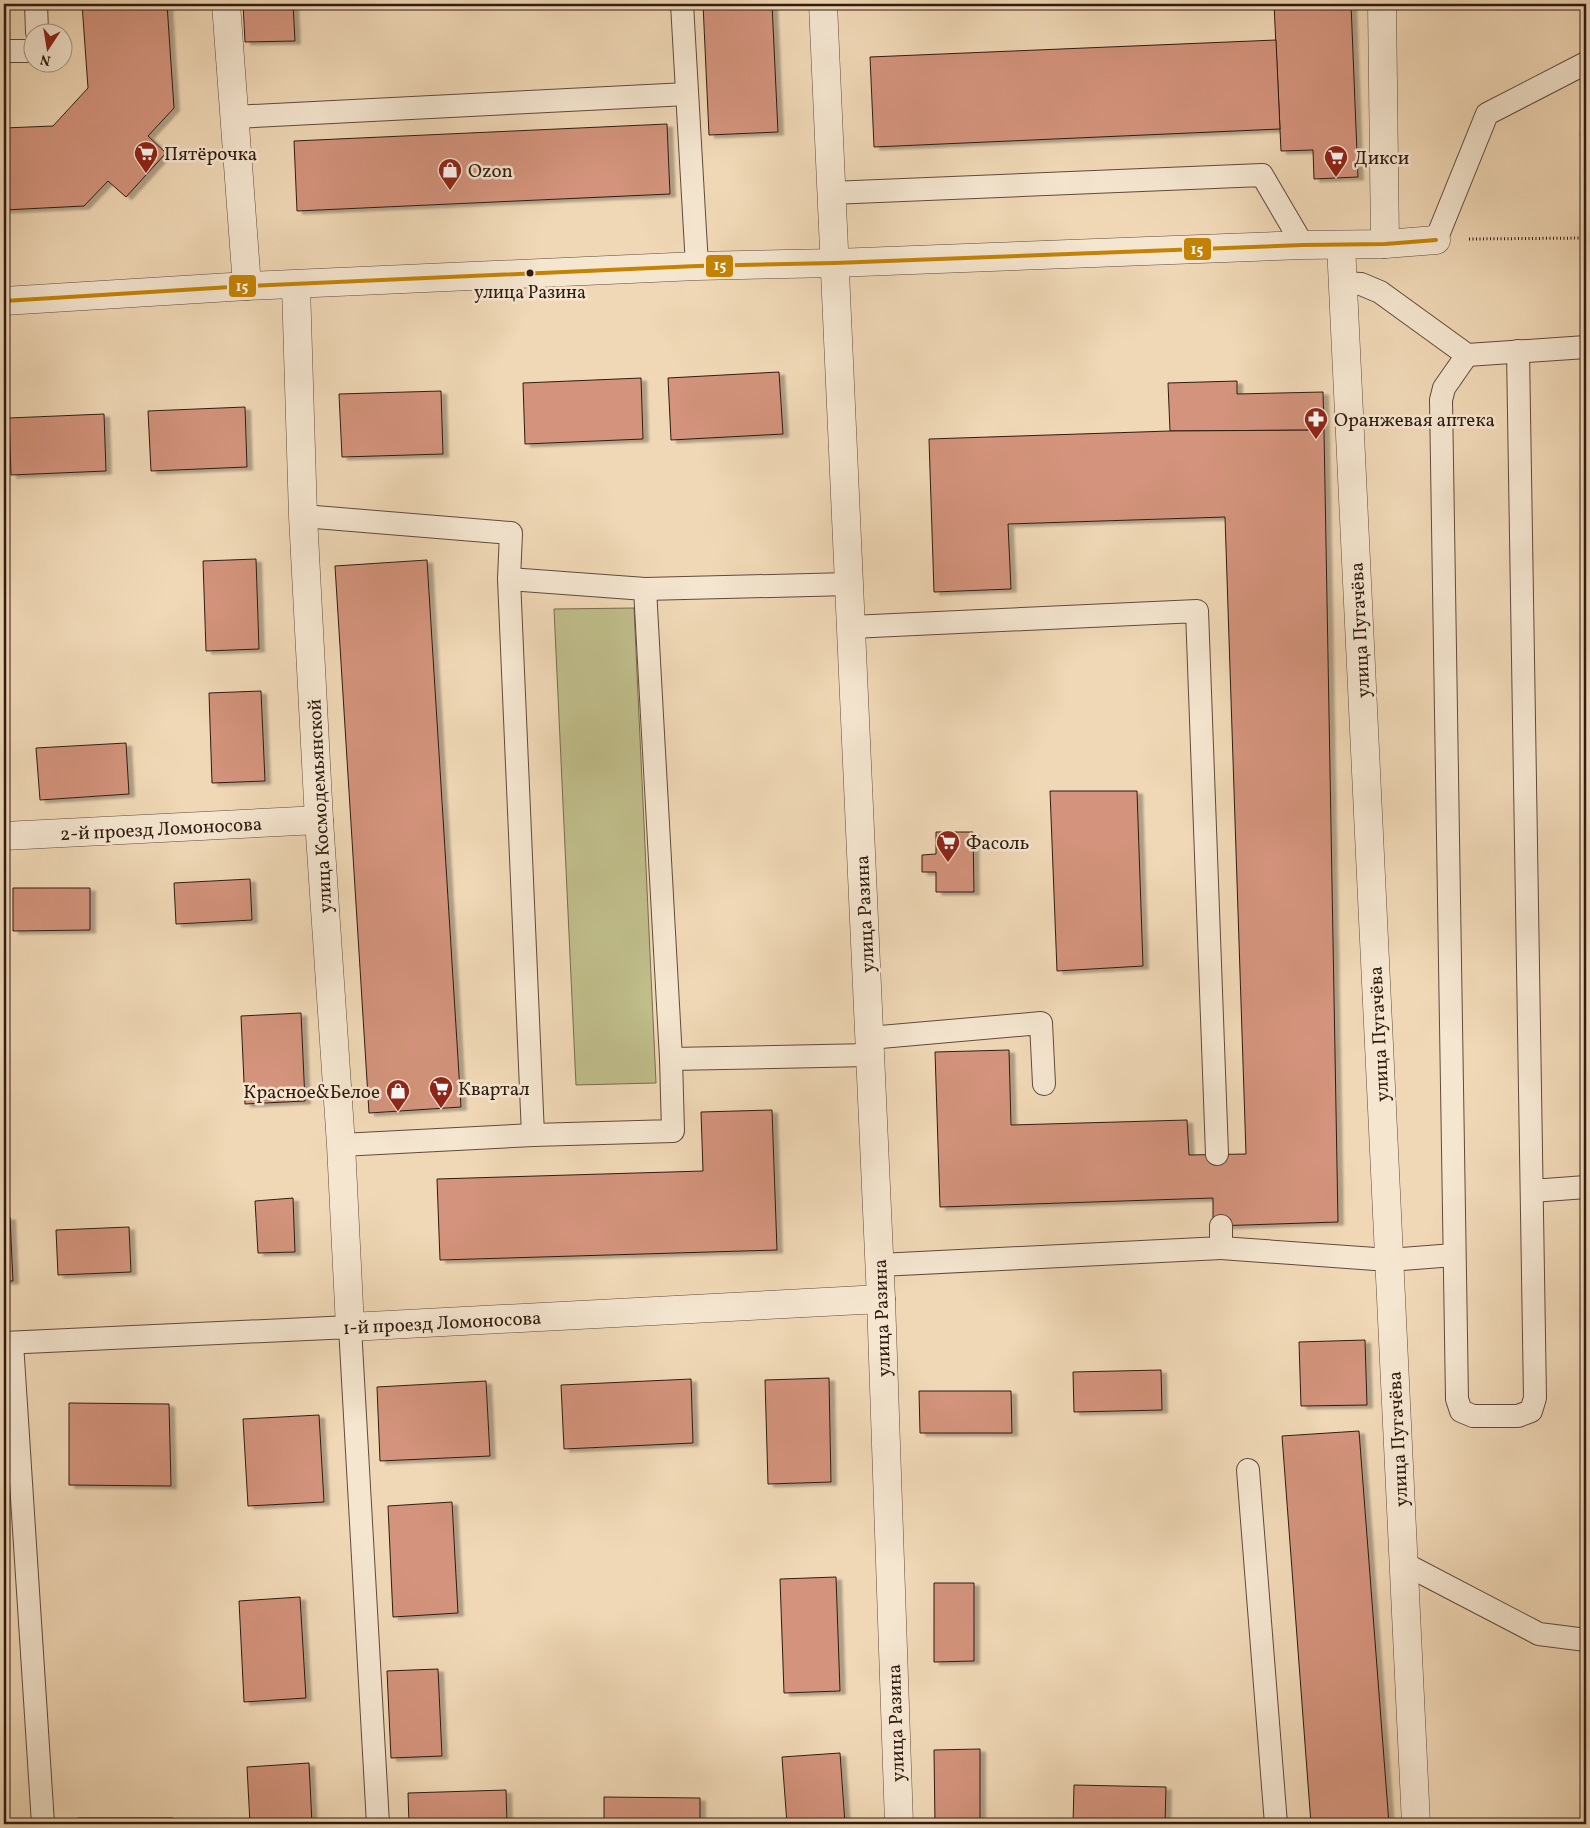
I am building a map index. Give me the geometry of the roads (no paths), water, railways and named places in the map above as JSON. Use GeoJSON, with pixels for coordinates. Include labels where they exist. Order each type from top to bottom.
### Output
{"type":"FeatureCollection","features":[{"type":"Feature","properties":{"kind":"street"},"geometry":{"type":"LineString","coordinates":[[226,4],[247,286]]}},
{"type":"Feature","properties":{"kind":"street","name":"улица Разина"},"geometry":{"type":"LineString","coordinates":[[823,4],[880,1265],[899,1824]]}},
{"type":"Feature","properties":{"kind":"street"},"geometry":{"type":"LineString","coordinates":[[1382,4],[1385,244]]}},
{"type":"Feature","properties":{"kind":"street"},"geometry":{"type":"LineString","coordinates":[[4,301],[247,286],[296,286],[697,266],[835,263],[1302,245],[1385,244],[1436,240]]}},
{"type":"Feature","properties":{"kind":"street","name":"улица Пугачёва"},"geometry":{"type":"LineString","coordinates":[[1342,245],[1416,1824]]}},
{"type":"Feature","properties":{"kind":"street","name":"улица Космодемьянской"},"geometry":{"type":"LineString","coordinates":[[296,286],[304,516],[319,820],[341,1145],[350,1327]]}},
{"type":"Feature","properties":{"kind":"street","name":"2-й проезд Ломоносова"},"geometry":{"type":"LineString","coordinates":[[4,836],[319,820]]}},
{"type":"Feature","properties":{"kind":"street","name":"1-й проезд Ломоносова"},"geometry":{"type":"LineString","coordinates":[[350,1327],[881,1299]]}},
{"type":"Feature","properties":{"kind":"lane"},"geometry":{"type":"LineString","coordinates":[[36,4],[37,22]]}},
{"type":"Feature","properties":{"kind":"lane"},"geometry":{"type":"LineString","coordinates":[[682,4],[697,266]]}},
{"type":"Feature","properties":{"kind":"lane"},"geometry":{"type":"LineString","coordinates":[[4,51],[22,51]]}},
{"type":"Feature","properties":{"kind":"lane"},"geometry":{"type":"LineString","coordinates":[[1436,240],[1488,114],[1586,63]]}},
{"type":"Feature","properties":{"kind":"lane"},"geometry":{"type":"LineString","coordinates":[[234,116],[687,94]]}},
{"type":"Feature","properties":{"kind":"lane"},"geometry":{"type":"LineString","coordinates":[[831,193],[1262,175],[1302,245]]}},
{"type":"Feature","properties":{"kind":"lane"},"geometry":{"type":"LineString","coordinates":[[1343,283],[1361,284],[1380,292],[1468,355],[1586,347]]}},
{"type":"Feature","properties":{"kind":"lane"},"geometry":{"type":"LineString","coordinates":[[1468,355],[1444,388],[1441,400],[1457,1398],[1461,1411],[1473,1416],[1518,1416],[1531,1411],[1535,1398],[1518,351]]}},
{"type":"Feature","properties":{"kind":"lane"},"geometry":{"type":"LineString","coordinates":[[304,516],[511,533],[509,579],[533,1135]]}},
{"type":"Feature","properties":{"kind":"lane"},"geometry":{"type":"LineString","coordinates":[[509,579],[645,589],[849,584]]}},
{"type":"Feature","properties":{"kind":"lane"},"geometry":{"type":"LineString","coordinates":[[341,1145],[533,1135],[673,1131],[671,1059],[645,589]]}},
{"type":"Feature","properties":{"kind":"lane"},"geometry":{"type":"LineString","coordinates":[[851,628],[1197,612],[1217,1154]]}},
{"type":"Feature","properties":{"kind":"lane"},"geometry":{"type":"LineString","coordinates":[[671,1059],[870,1047],[1041,1023],[1044,1084]]}},
{"type":"Feature","properties":{"kind":"lane"},"geometry":{"type":"LineString","coordinates":[[1532,1190],[1586,1187]]}},
{"type":"Feature","properties":{"kind":"lane"},"geometry":{"type":"LineString","coordinates":[[880,1265],[1221,1237],[1389,1260],[1454,1255]]}},
{"type":"Feature","properties":{"kind":"lane"},"geometry":{"type":"LineString","coordinates":[[350,1327],[378,1824]]}},
{"type":"Feature","properties":{"kind":"lane","name":"1-й проезд Ломоносова"},"geometry":{"type":"LineString","coordinates":[[8,1343],[350,1327]]}},
{"type":"Feature","properties":{"kind":"lane"},"geometry":{"type":"LineString","coordinates":[[8,1343],[43,1824]]}},
{"type":"Feature","properties":{"kind":"lane"},"geometry":{"type":"LineString","coordinates":[[1248,1470],[1276,1824]]}},
{"type":"Feature","properties":{"kind":"lane"},"geometry":{"type":"LineString","coordinates":[[1403,1563],[1539,1634],[1586,1640]]}},
{"type":"Feature","properties":{"kind":"place","name":"Пятёрочка"},"geometry":{"type":"Point","coordinates":[146,174]}},
{"type":"Feature","properties":{"kind":"place","name":"Дикси"},"geometry":{"type":"Point","coordinates":[1336,178]}},
{"type":"Feature","properties":{"kind":"place","name":"Ozon"},"geometry":{"type":"Point","coordinates":[450,191]}},
{"type":"Feature","properties":{"kind":"place","name":"улица Разина"},"geometry":{"type":"Point","coordinates":[530,273]}},
{"type":"Feature","properties":{"kind":"place","name":"Оранжевая аптека"},"geometry":{"type":"Point","coordinates":[1316,440]}},
{"type":"Feature","properties":{"kind":"place","name":"Фасоль"},"geometry":{"type":"Point","coordinates":[948,863]}},
{"type":"Feature","properties":{"kind":"place","name":"Квартал"},"geometry":{"type":"Point","coordinates":[441,1109]}},
{"type":"Feature","properties":{"kind":"place","name":"Красное&Белое"},"geometry":{"type":"Point","coordinates":[398,1112]}}]}
